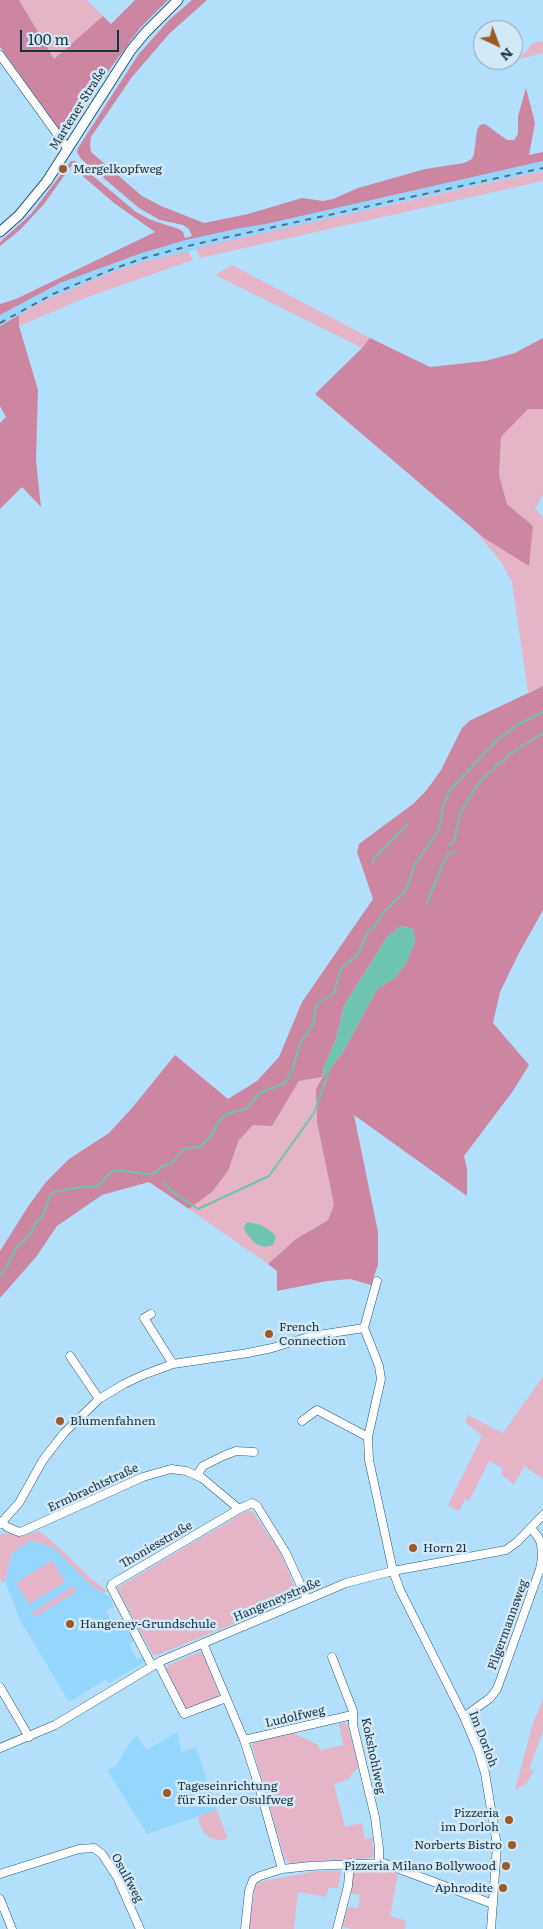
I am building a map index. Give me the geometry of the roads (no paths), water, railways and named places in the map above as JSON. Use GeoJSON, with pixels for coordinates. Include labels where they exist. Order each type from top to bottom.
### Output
{"type":"FeatureCollection","features":[{"type":"Feature","properties":{"kind":"street","name":"Martener Straße"},"geometry":{"type":"LineString","coordinates":[[0,232],[32,200],[68,150],[132,50],[146,32],[178,0]]}},
{"type":"Feature","properties":{"kind":"street"},"geometry":{"type":"LineString","coordinates":[[0,55],[68,150]]}},
{"type":"Feature","properties":{"kind":"street"},"geometry":{"type":"LineString","coordinates":[[1,1524],[19,1503],[54,1445],[77,1419],[99,1399],[143,1375],[173,1364],[248,1353],[312,1336],[364,1328],[377,1281]]}},
{"type":"Feature","properties":{"kind":"street"},"geometry":{"type":"LineString","coordinates":[[143,1318],[173,1364]]}},
{"type":"Feature","properties":{"kind":"street","name":"Im Dorloh"},"geometry":{"type":"LineString","coordinates":[[364,1328],[379,1366],[381,1379],[368,1438],[369,1460],[393,1571],[400,1590],[464,1717],[481,1761],[494,1819],[497,1845],[492,1929]]}},
{"type":"Feature","properties":{"kind":"street"},"geometry":{"type":"LineString","coordinates":[[70,1356],[99,1399]]}},
{"type":"Feature","properties":{"kind":"street"},"geometry":{"type":"LineString","coordinates":[[302,1421],[317,1410],[368,1438]]}},
{"type":"Feature","properties":{"kind":"street"},"geometry":{"type":"LineString","coordinates":[[197,1475],[203,1466],[223,1456],[236,1451],[254,1452]]}},
{"type":"Feature","properties":{"kind":"street","name":"Ermbrachtstraße"},"geometry":{"type":"LineString","coordinates":[[1,1524],[19,1532],[23,1531],[144,1476],[171,1469],[197,1475],[239,1509]]}},
{"type":"Feature","properties":{"kind":"street"},"geometry":{"type":"LineString","coordinates":[[239,1509],[252,1503],[257,1506],[286,1553],[307,1599]]}},
{"type":"Feature","properties":{"kind":"street","name":"Thoniesstraße"},"geometry":{"type":"LineString","coordinates":[[155,1665],[111,1587],[112,1584],[239,1509]]}},
{"type":"Feature","properties":{"kind":"street","name":"Hangeneystraße"},"geometry":{"type":"LineString","coordinates":[[0,1748],[28,1737],[75,1713],[155,1665],[346,1583],[393,1571],[500,1552],[513,1546],[543,1515]]}},
{"type":"Feature","properties":{"kind":"street","name":"Pilgermannsweg"},"geometry":{"type":"LineString","coordinates":[[464,1717],[490,1698],[497,1689],[540,1569],[542,1558],[541,1543],[531,1528]]}},
{"type":"Feature","properties":{"kind":"street"},"geometry":{"type":"LineString","coordinates":[[203,1643],[244,1740],[282,1869]]}},
{"type":"Feature","properties":{"kind":"street","name":"Kokshohlweg"},"geometry":{"type":"LineString","coordinates":[[332,1657],[353,1711],[352,1715],[375,1817],[379,1862]]}},
{"type":"Feature","properties":{"kind":"street"},"geometry":{"type":"LineString","coordinates":[[155,1665],[184,1714],[226,1698]]}},
{"type":"Feature","properties":{"kind":"street"},"geometry":{"type":"LineString","coordinates":[[0,1687],[28,1737]]}},
{"type":"Feature","properties":{"kind":"street","name":"Ludolfweg"},"geometry":{"type":"LineString","coordinates":[[244,1740],[352,1715]]}},
{"type":"Feature","properties":{"kind":"street","name":"Osulfweg"},"geometry":{"type":"LineString","coordinates":[[0,1874],[79,1849],[94,1848],[102,1854],[117,1877],[140,1929]]}},
{"type":"Feature","properties":{"kind":"street"},"geometry":{"type":"LineString","coordinates":[[245,1929],[249,1891],[252,1882],[260,1876],[282,1869],[310,1866],[379,1862],[493,1904]]}},
{"type":"Feature","properties":{"kind":"street"},"geometry":{"type":"LineString","coordinates":[[337,1929],[346,1893],[350,1864]]}},
{"type":"Feature","properties":{"kind":"street"},"geometry":{"type":"LineString","coordinates":[[0,1899],[12,1929]]}},
{"type":"Feature","properties":{"kind":"waterway"},"geometry":{"type":"LineString","coordinates":[[0,1276],[16,1248],[29,1236],[35,1224],[44,1214],[53,1192],[98,1186],[110,1173],[116,1170],[146,1174],[156,1173],[161,1167],[173,1162],[183,1149],[200,1147],[210,1137],[219,1121],[226,1114],[246,1109],[260,1093],[285,1083],[292,1071],[300,1044],[314,1022],[315,1008],[319,1002],[334,993],[341,969],[358,954],[368,931],[374,927],[384,912],[406,890],[415,864],[437,833],[443,805],[450,790],[498,739],[519,724],[543,712]]}},
{"type":"Feature","properties":{"kind":"waterway"},"geometry":{"type":"LineString","coordinates":[[449,845],[454,842],[460,813],[475,788],[508,755],[543,733]]}},
{"type":"Feature","properties":{"kind":"waterway"},"geometry":{"type":"LineString","coordinates":[[373,863],[374,858],[407,825]]}},
{"type":"Feature","properties":{"kind":"waterway"},"geometry":{"type":"LineString","coordinates":[[427,903],[444,861],[448,855],[456,850]]}},
{"type":"Feature","properties":{"kind":"waterway"},"geometry":{"type":"LineString","coordinates":[[164,1182],[170,1190],[198,1209],[269,1176],[314,1113],[331,1066]]}},
{"type":"Feature","properties":{"kind":"railway"},"geometry":{"type":"LineString","coordinates":[[0,323],[53,294],[144,258],[196,244],[543,168]]}},
{"type":"Feature","properties":{"kind":"place","name":"Mergelkopfweg"},"geometry":{"type":"Point","coordinates":[63,169]}},
{"type":"Feature","properties":{"kind":"place","name":"French Connection"},"geometry":{"type":"Point","coordinates":[269,1334]}},
{"type":"Feature","properties":{"kind":"place","name":"Blumenfahnen"},"geometry":{"type":"Point","coordinates":[60,1421]}},
{"type":"Feature","properties":{"kind":"place","name":"Horn 21"},"geometry":{"type":"Point","coordinates":[413,1548]}},
{"type":"Feature","properties":{"kind":"place","name":"Hangeney-Grundschule"},"geometry":{"type":"Point","coordinates":[70,1624]}},
{"type":"Feature","properties":{"kind":"place","name":"Tageseinrichtung für Kinder Osulfweg"},"geometry":{"type":"Point","coordinates":[167,1793]}},
{"type":"Feature","properties":{"kind":"place","name":"Pizzeria im Dorloh"},"geometry":{"type":"Point","coordinates":[509,1820]}},
{"type":"Feature","properties":{"kind":"place","name":"Norberts Bistro"},"geometry":{"type":"Point","coordinates":[512,1845]}},
{"type":"Feature","properties":{"kind":"place","name":"Pizzeria Milano Bollywood"},"geometry":{"type":"Point","coordinates":[506,1866]}},
{"type":"Feature","properties":{"kind":"place","name":"Aphrodite"},"geometry":{"type":"Point","coordinates":[503,1888]}}]}
